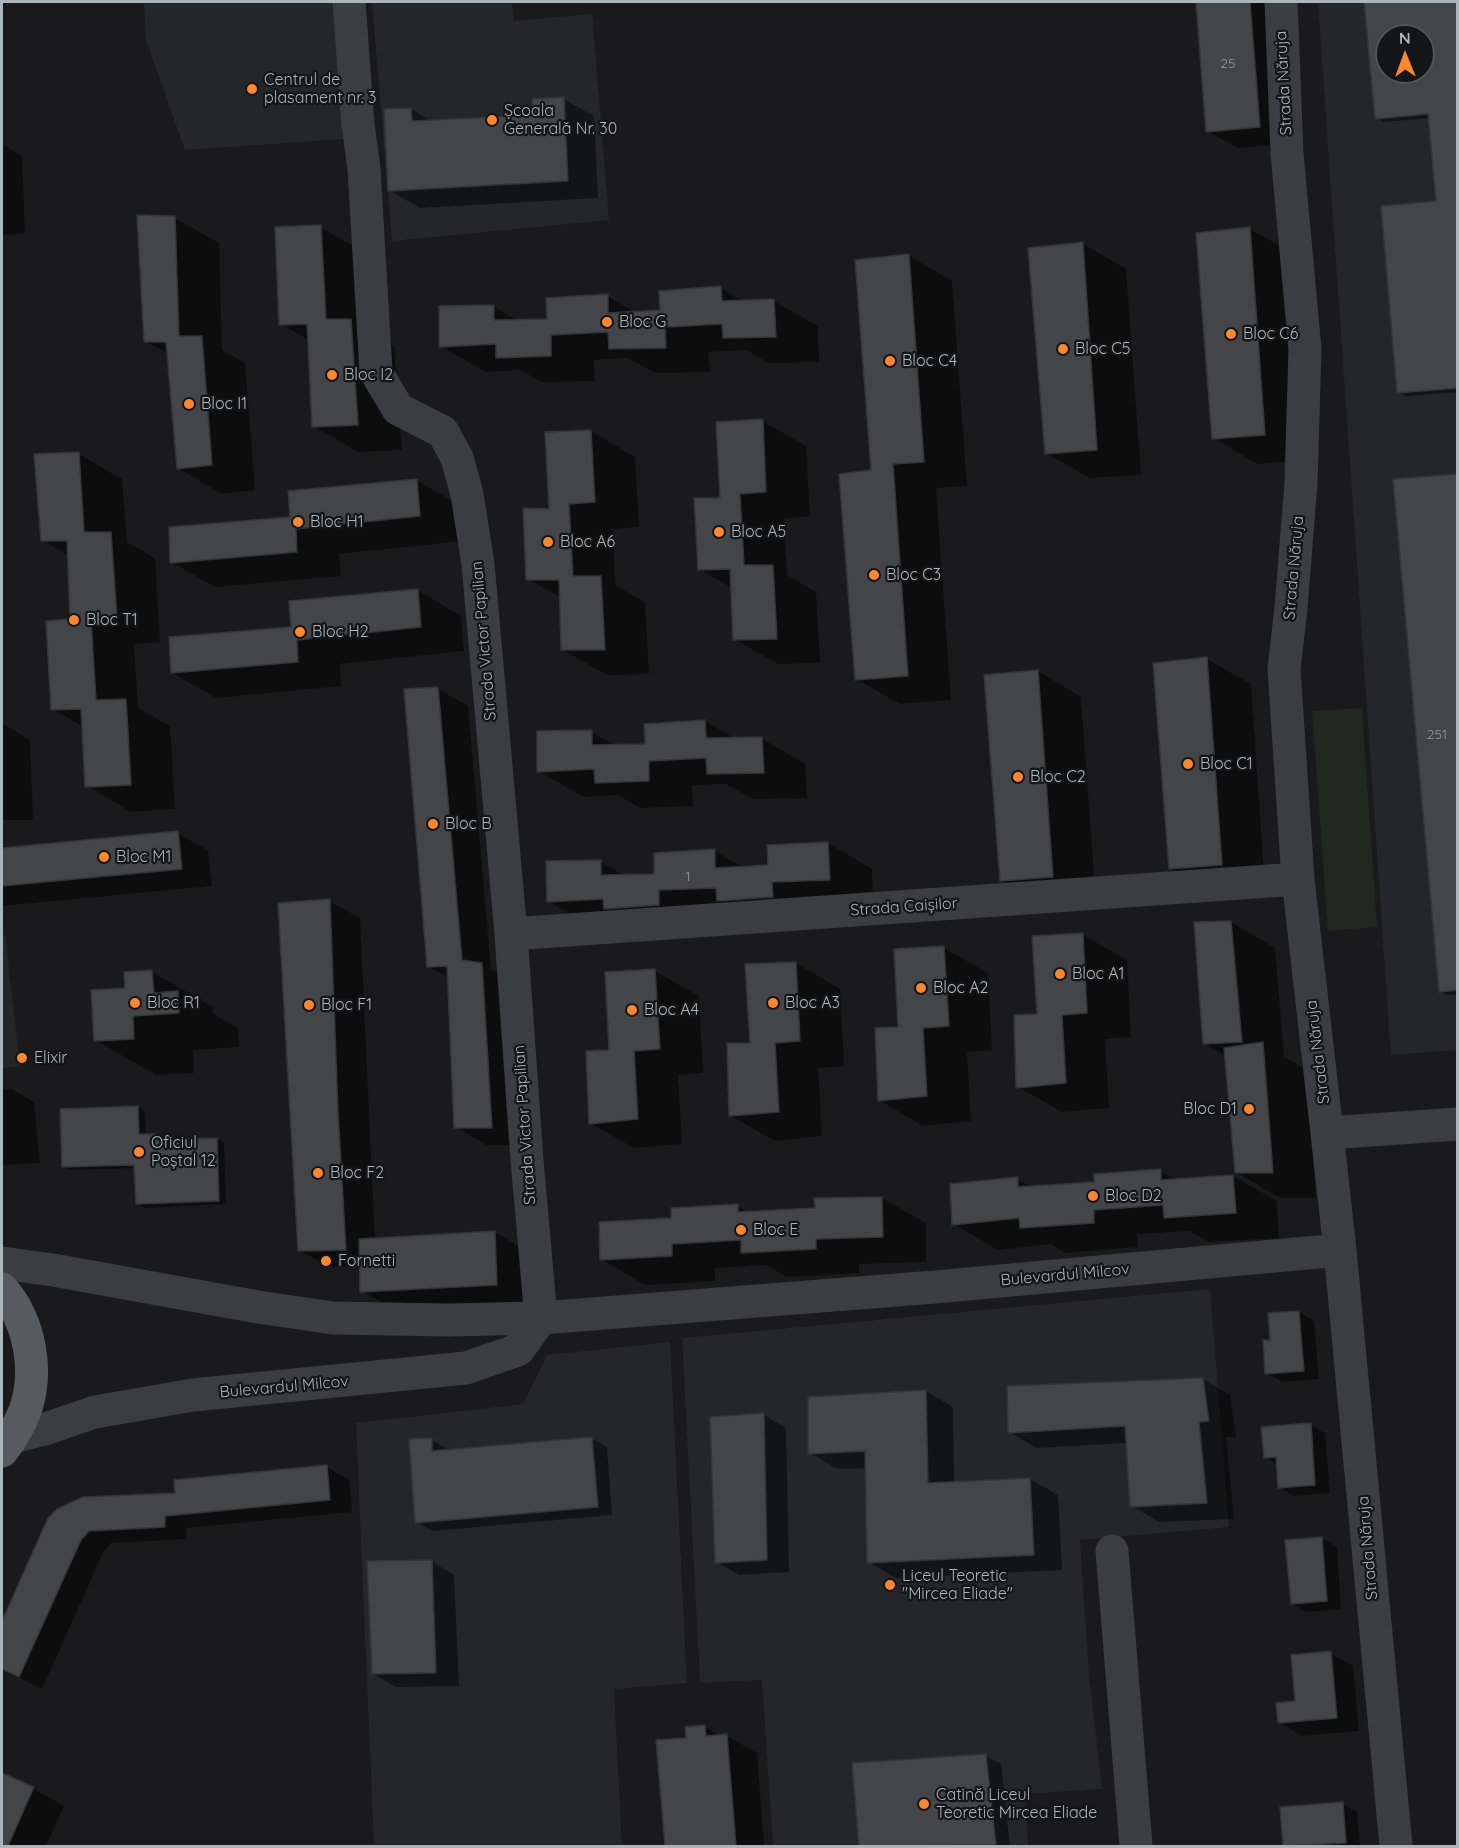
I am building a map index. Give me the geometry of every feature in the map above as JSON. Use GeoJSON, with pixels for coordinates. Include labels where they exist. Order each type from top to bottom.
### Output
{"type":"FeatureCollection","features":[{"type":"Feature","properties":{"kind":"main road"},"geometry":{"type":"LineString","coordinates":[[2,1289],[23,1323],[30,1352],[31,1381],[25,1410],[7,1444]]}},
{"type":"Feature","properties":{"kind":"street","name":"Strada Victor Papilian"},"geometry":{"type":"LineString","coordinates":[[349,2],[358,124],[364,170],[376,372],[398,409],[442,432],[456,458],[467,494],[478,564],[511,934],[541,1318]]}},
{"type":"Feature","properties":{"kind":"street","name":"Strada Năruja"},"geometry":{"type":"LineString","coordinates":[[1281,2],[1287,153],[1305,349],[1300,483],[1284,669],[1298,879],[1327,1133]]}},
{"type":"Feature","properties":{"kind":"street","name":"Strada Caișilor"},"geometry":{"type":"LineString","coordinates":[[511,934],[1298,879]]}},
{"type":"Feature","properties":{"kind":"street"},"geometry":{"type":"LineString","coordinates":[[1340,1250],[1327,1133],[1458,1124]]}},
{"type":"Feature","properties":{"kind":"street","name":"Strada Năruja"},"geometry":{"type":"LineString","coordinates":[[1340,1250],[1396,1846]]}},
{"type":"Feature","properties":{"kind":"street","name":"Bulevardul Milcov"},"geometry":{"type":"LineString","coordinates":[[2,1263],[333,1318],[448,1320],[541,1318],[935,1287],[1340,1250]]}},
{"type":"Feature","properties":{"kind":"street","name":"Bulevardul Milcov"},"geometry":{"type":"LineString","coordinates":[[7,1444],[95,1412],[193,1395],[466,1368],[518,1350],[541,1318]]}},
{"type":"Feature","properties":{"kind":"street"},"geometry":{"type":"LineString","coordinates":[[1112,1551],[1136,1846]]}},
{"type":"Feature","properties":{"kind":"shaded area","name":"Centrul de plasament nr. 3"},"geometry":{"type":"Polygon","coordinates":[[[144,2],[333,2],[345,139],[185,150],[146,40],[144,2]]]}},
{"type":"Feature","properties":{"kind":"shaded area","name":"Școala Generală Nr. 30"},"geometry":{"type":"Polygon","coordinates":[[[372,2],[512,2],[514,21],[592,14],[609,220],[392,241],[372,2]]]}},
{"type":"Feature","properties":{"kind":"shaded area"},"geometry":{"type":"Polygon","coordinates":[[[1318,2],[1457,2],[1457,1050],[1391,1055],[1318,2]]]}},
{"type":"Feature","properties":{"kind":"shaded area"},"geometry":{"type":"Polygon","coordinates":[[[1362,708],[1377,927],[1328,931],[1312,711],[1362,708]]]}},
{"type":"Feature","properties":{"kind":"shaded area"},"geometry":{"type":"Polygon","coordinates":[[[2,935],[5,935],[20,1066],[2,1068],[2,935]]]}},
{"type":"Feature","properties":{"kind":"shaded area","name":"Liceul Teoretic \"Mircea Eliade\""},"geometry":{"type":"Polygon","coordinates":[[[1210,1289],[1229,1527],[1080,1540],[1089,1674],[1102,1789],[1024,1794],[1028,1846],[773,1846],[762,1680],[700,1683],[682,1338],[1210,1289]]]}},
{"type":"Feature","properties":{"kind":"shaded area"},"geometry":{"type":"Polygon","coordinates":[[[670,1342],[687,1683],[614,1689],[622,1846],[374,1846],[356,1423],[523,1404],[547,1355],[670,1342]]]}},
{"type":"Feature","properties":{"kind":"building"},"geometry":{"type":"Polygon","coordinates":[[[1196,2],[1250,2],[1260,127],[1206,132],[1196,2]]]}},
{"type":"Feature","properties":{"kind":"building"},"geometry":{"type":"Polygon","coordinates":[[[1364,2],[1458,2],[1458,388],[1397,393],[1381,206],[1436,201],[1428,114],[1375,119],[1364,2]]]}},
{"type":"Feature","properties":{"kind":"building"},"geometry":{"type":"Polygon","coordinates":[[[564,97],[568,181],[388,191],[384,109],[411,108],[412,121],[533,115],[532,99],[564,97]]]}},
{"type":"Feature","properties":{"kind":"building","name":"Bloc I1"},"geometry":{"type":"Polygon","coordinates":[[[137,215],[175,216],[179,336],[202,336],[212,465],[177,469],[166,342],[144,342],[137,215]]]}},
{"type":"Feature","properties":{"kind":"building","name":"Bloc I2"},"geometry":{"type":"Polygon","coordinates":[[[321,225],[326,319],[351,319],[358,425],[312,427],[307,324],[279,325],[275,227],[321,225]]]}},
{"type":"Feature","properties":{"kind":"building","name":"Bloc C6"},"geometry":{"type":"Polygon","coordinates":[[[1250,227],[1265,435],[1212,439],[1196,233],[1250,227]]]}},
{"type":"Feature","properties":{"kind":"building","name":"Bloc C5"},"geometry":{"type":"Polygon","coordinates":[[[1083,242],[1097,450],[1045,454],[1028,248],[1083,242]]]}},
{"type":"Feature","properties":{"kind":"building"},"geometry":{"type":"Polygon","coordinates":[[[909,254],[924,462],[893,464],[908,676],[855,680],[839,474],[871,470],[855,260],[909,254]]]}},
{"type":"Feature","properties":{"kind":"building","name":"Bloc G"},"geometry":{"type":"Polygon","coordinates":[[[721,286],[722,301],[774,299],[776,337],[723,338],[722,324],[665,327],[666,348],[609,349],[608,332],[551,335],[551,356],[496,358],[496,344],[439,347],[439,306],[494,305],[494,320],[547,319],[546,298],[608,294],[608,313],[660,310],[659,291],[721,286]]]}},
{"type":"Feature","properties":{"kind":"building","name":"Bloc A5"},"geometry":{"type":"Polygon","coordinates":[[[763,419],[766,492],[740,494],[744,565],[773,565],[777,639],[733,640],[730,569],[698,570],[694,498],[720,498],[716,422],[763,419]]]}},
{"type":"Feature","properties":{"kind":"building","name":"Bloc A6"},"geometry":{"type":"Polygon","coordinates":[[[591,430],[595,502],[569,504],[573,576],[601,576],[605,650],[561,650],[559,580],[526,580],[523,508],[549,509],[545,432],[591,430]]]}},
{"type":"Feature","properties":{"kind":"building","name":"Bloc T1"},"geometry":{"type":"Polygon","coordinates":[[[79,452],[84,532],[111,532],[117,618],[91,619],[96,700],[126,699],[131,785],[85,787],[81,709],[51,710],[46,621],[70,619],[67,541],[41,541],[34,454],[79,452]]]}},
{"type":"Feature","properties":{"kind":"building"},"geometry":{"type":"Polygon","coordinates":[[[1458,474],[1458,990],[1439,992],[1393,479],[1458,474]]]}},
{"type":"Feature","properties":{"kind":"building","name":"Bloc H1"},"geometry":{"type":"Polygon","coordinates":[[[417,479],[420,516],[296,529],[297,552],[170,563],[169,527],[290,517],[288,491],[417,479]]]}},
{"type":"Feature","properties":{"kind":"building","name":"Bloc H2"},"geometry":{"type":"Polygon","coordinates":[[[418,589],[421,627],[297,640],[298,662],[171,673],[169,637],[291,627],[289,601],[418,589]]]}},
{"type":"Feature","properties":{"kind":"building","name":"Bloc C1"},"geometry":{"type":"Polygon","coordinates":[[[1207,657],[1222,865],[1169,869],[1153,663],[1207,657]]]}},
{"type":"Feature","properties":{"kind":"building","name":"Bloc C2"},"geometry":{"type":"Polygon","coordinates":[[[1038,670],[1053,877],[1000,881],[984,675],[1038,670]]]}},
{"type":"Feature","properties":{"kind":"building","name":"Bloc B"},"geometry":{"type":"Polygon","coordinates":[[[438,687],[462,960],[482,963],[492,1128],[454,1128],[447,966],[427,967],[404,689],[438,687]]]}},
{"type":"Feature","properties":{"kind":"building"},"geometry":{"type":"Polygon","coordinates":[[[705,720],[706,738],[762,737],[764,773],[707,774],[706,758],[649,761],[649,781],[595,783],[594,769],[537,772],[537,731],[592,730],[592,745],[645,744],[644,724],[705,720]]]}},
{"type":"Feature","properties":{"kind":"building","name":"Bloc M1"},"geometry":{"type":"Polygon","coordinates":[[[178,831],[182,869],[2,886],[2,848],[178,831]]]}},
{"type":"Feature","properties":{"kind":"building"},"geometry":{"type":"Polygon","coordinates":[[[828,842],[830,880],[772,882],[773,897],[717,901],[716,888],[659,890],[659,905],[604,909],[603,899],[547,902],[546,861],[601,860],[601,875],[654,874],[654,853],[715,849],[715,868],[768,865],[767,845],[828,842]]]}},
{"type":"Feature","properties":{"kind":"building","name":"Bloc F1"},"geometry":{"type":"Polygon","coordinates":[[[330,899],[346,1250],[298,1251],[278,903],[330,899]]]}},
{"type":"Feature","properties":{"kind":"building"},"geometry":{"type":"Polygon","coordinates":[[[1231,921],[1242,1042],[1203,1044],[1194,922],[1231,921]]]}},
{"type":"Feature","properties":{"kind":"building","name":"Bloc A1"},"geometry":{"type":"Polygon","coordinates":[[[1083,933],[1087,1013],[1062,1015],[1066,1083],[1016,1088],[1014,1015],[1037,1014],[1032,936],[1083,933]]]}},
{"type":"Feature","properties":{"kind":"building","name":"Bloc A2"},"geometry":{"type":"Polygon","coordinates":[[[944,946],[949,1026],[923,1028],[927,1096],[878,1101],[875,1028],[898,1027],[894,949],[944,946]]]}},
{"type":"Feature","properties":{"kind":"building","name":"Bloc A3"},"geometry":{"type":"Polygon","coordinates":[[[796,962],[800,1041],[775,1043],[779,1112],[729,1116],[727,1043],[750,1043],[745,964],[796,962]]]}},
{"type":"Feature","properties":{"kind":"building","name":"Bloc A4"},"geometry":{"type":"Polygon","coordinates":[[[655,969],[660,1049],[634,1051],[638,1119],[589,1124],[586,1051],[609,1050],[605,972],[655,969]]]}},
{"type":"Feature","properties":{"kind":"building","name":"Bloc R1"},"geometry":{"type":"Polygon","coordinates":[[[152,970],[154,993],[178,991],[179,1013],[133,1016],[134,1039],[94,1041],[91,990],[125,988],[124,972],[152,970]]]}},
{"type":"Feature","properties":{"kind":"building"},"geometry":{"type":"Polygon","coordinates":[[[1263,1042],[1273,1173],[1235,1173],[1224,1048],[1263,1042]]]}},
{"type":"Feature","properties":{"kind":"building","name":"Oficiul Poștal 12"},"geometry":{"type":"Polygon","coordinates":[[[138,1106],[139,1134],[156,1134],[156,1140],[217,1138],[219,1201],[136,1204],[134,1165],[62,1167],[60,1109],[138,1106]]]}},
{"type":"Feature","properties":{"kind":"building","name":"Bloc D2"},"geometry":{"type":"Polygon","coordinates":[[[1161,1169],[1161,1180],[1233,1175],[1236,1213],[1164,1218],[1163,1205],[1094,1210],[1094,1223],[1020,1228],[1019,1218],[952,1225],[950,1184],[1018,1177],[1018,1187],[1094,1182],[1094,1174],[1161,1169]]]}},
{"type":"Feature","properties":{"kind":"building","name":"Bloc E"},"geometry":{"type":"Polygon","coordinates":[[[882,1197],[883,1237],[816,1239],[816,1249],[741,1253],[741,1240],[672,1244],[672,1256],[600,1260],[599,1222],[671,1218],[671,1208],[738,1204],[738,1212],[815,1208],[814,1198],[882,1197]]]}},
{"type":"Feature","properties":{"kind":"building"},"geometry":{"type":"Polygon","coordinates":[[[495,1231],[497,1285],[360,1292],[359,1239],[495,1231]]]}},
{"type":"Feature","properties":{"kind":"building"},"geometry":{"type":"Polygon","coordinates":[[[1299,1311],[1304,1371],[1265,1374],[1263,1340],[1270,1340],[1268,1313],[1299,1311]]]}},
{"type":"Feature","properties":{"kind":"building"},"geometry":{"type":"Polygon","coordinates":[[[1203,1378],[1209,1421],[1199,1422],[1207,1503],[1130,1507],[1125,1426],[1008,1433],[1007,1386],[1203,1378]]]}},
{"type":"Feature","properties":{"kind":"building"},"geometry":{"type":"Polygon","coordinates":[[[926,1390],[928,1483],[1030,1478],[1034,1555],[867,1563],[865,1451],[808,1454],[808,1397],[926,1390]]]}},
{"type":"Feature","properties":{"kind":"building"},"geometry":{"type":"Polygon","coordinates":[[[764,1413],[767,1560],[715,1563],[710,1417],[764,1413]]]}},
{"type":"Feature","properties":{"kind":"building"},"geometry":{"type":"Polygon","coordinates":[[[1311,1423],[1315,1485],[1278,1488],[1276,1457],[1264,1458],[1261,1427],[1311,1423]]]}},
{"type":"Feature","properties":{"kind":"building"},"geometry":{"type":"Polygon","coordinates":[[[592,1437],[598,1507],[415,1523],[409,1439],[432,1438],[432,1451],[592,1437]]]}},
{"type":"Feature","properties":{"kind":"building"},"geometry":{"type":"Polygon","coordinates":[[[327,1465],[330,1500],[165,1516],[165,1527],[89,1531],[81,1540],[19,1677],[2,1669],[2,1621],[48,1518],[57,1509],[83,1497],[175,1493],[174,1480],[327,1465]]]}},
{"type":"Feature","properties":{"kind":"building"},"geometry":{"type":"Polygon","coordinates":[[[1322,1537],[1327,1601],[1291,1604],[1285,1540],[1322,1537]]]}},
{"type":"Feature","properties":{"kind":"building"},"geometry":{"type":"Polygon","coordinates":[[[432,1560],[436,1673],[372,1674],[367,1561],[432,1560]]]}},
{"type":"Feature","properties":{"kind":"building"},"geometry":{"type":"Polygon","coordinates":[[[1331,1651],[1337,1718],[1278,1723],[1276,1703],[1295,1701],[1291,1655],[1331,1651]]]}},
{"type":"Feature","properties":{"kind":"building"},"geometry":{"type":"Polygon","coordinates":[[[705,1725],[706,1736],[727,1734],[736,1846],[665,1846],[656,1740],[686,1738],[685,1727],[705,1725]]]}},
{"type":"Feature","properties":{"kind":"building","name":"Catină Liceul Teoretic Mircea Eliade"},"geometry":{"type":"Polygon","coordinates":[[[986,1754],[996,1845],[859,1846],[852,1763],[986,1754]]]}},
{"type":"Feature","properties":{"kind":"building"},"geometry":{"type":"Polygon","coordinates":[[[2,1773],[34,1787],[8,1846],[2,1846],[2,1773]]]}},
{"type":"Feature","properties":{"kind":"building"},"geometry":{"type":"Polygon","coordinates":[[[1343,1802],[1346,1843],[1283,1846],[1280,1807],[1343,1802]]]}},
{"type":"Feature","properties":{"kind":"place","name":"Centrul de plasament nr. 3"},"geometry":{"type":"Point","coordinates":[252,89]}},
{"type":"Feature","properties":{"kind":"place","name":"Școala Generală Nr. 30"},"geometry":{"type":"Point","coordinates":[492,120]}},
{"type":"Feature","properties":{"kind":"place","name":"Bloc G"},"geometry":{"type":"Point","coordinates":[607,322]}},
{"type":"Feature","properties":{"kind":"place","name":"Bloc C6"},"geometry":{"type":"Point","coordinates":[1231,334]}},
{"type":"Feature","properties":{"kind":"place","name":"Bloc C5"},"geometry":{"type":"Point","coordinates":[1063,349]}},
{"type":"Feature","properties":{"kind":"place","name":"Bloc C4"},"geometry":{"type":"Point","coordinates":[890,361]}},
{"type":"Feature","properties":{"kind":"place","name":"Bloc I2"},"geometry":{"type":"Point","coordinates":[332,375]}},
{"type":"Feature","properties":{"kind":"place","name":"Bloc I1"},"geometry":{"type":"Point","coordinates":[189,404]}},
{"type":"Feature","properties":{"kind":"place","name":"Bloc H1"},"geometry":{"type":"Point","coordinates":[298,522]}},
{"type":"Feature","properties":{"kind":"place","name":"Bloc A5"},"geometry":{"type":"Point","coordinates":[719,532]}},
{"type":"Feature","properties":{"kind":"place","name":"Bloc A6"},"geometry":{"type":"Point","coordinates":[548,542]}},
{"type":"Feature","properties":{"kind":"place","name":"Bloc C3"},"geometry":{"type":"Point","coordinates":[874,575]}},
{"type":"Feature","properties":{"kind":"place","name":"Bloc T1"},"geometry":{"type":"Point","coordinates":[74,620]}},
{"type":"Feature","properties":{"kind":"place","name":"Bloc H2"},"geometry":{"type":"Point","coordinates":[300,632]}},
{"type":"Feature","properties":{"kind":"place","name":"Bloc C1"},"geometry":{"type":"Point","coordinates":[1188,764]}},
{"type":"Feature","properties":{"kind":"place","name":"Bloc C2"},"geometry":{"type":"Point","coordinates":[1018,777]}},
{"type":"Feature","properties":{"kind":"place","name":"Bloc B"},"geometry":{"type":"Point","coordinates":[433,824]}},
{"type":"Feature","properties":{"kind":"place","name":"Bloc M1"},"geometry":{"type":"Point","coordinates":[104,857]}},
{"type":"Feature","properties":{"kind":"place","name":"Bloc A1"},"geometry":{"type":"Point","coordinates":[1060,974]}},
{"type":"Feature","properties":{"kind":"place","name":"Bloc A2"},"geometry":{"type":"Point","coordinates":[921,988]}},
{"type":"Feature","properties":{"kind":"place","name":"Bloc R1"},"geometry":{"type":"Point","coordinates":[135,1003]}},
{"type":"Feature","properties":{"kind":"place","name":"Bloc A3"},"geometry":{"type":"Point","coordinates":[773,1003]}},
{"type":"Feature","properties":{"kind":"place","name":"Bloc F1"},"geometry":{"type":"Point","coordinates":[309,1005]}},
{"type":"Feature","properties":{"kind":"place","name":"Bloc A4"},"geometry":{"type":"Point","coordinates":[632,1010]}},
{"type":"Feature","properties":{"kind":"place","name":"Elixir"},"geometry":{"type":"Point","coordinates":[22,1058]}},
{"type":"Feature","properties":{"kind":"place","name":"Bloc D1"},"geometry":{"type":"Point","coordinates":[1249,1109]}},
{"type":"Feature","properties":{"kind":"place","name":"Oficiul Poștal 12"},"geometry":{"type":"Point","coordinates":[139,1152]}},
{"type":"Feature","properties":{"kind":"place","name":"Bloc F2"},"geometry":{"type":"Point","coordinates":[318,1173]}},
{"type":"Feature","properties":{"kind":"place","name":"Bloc D2"},"geometry":{"type":"Point","coordinates":[1093,1196]}},
{"type":"Feature","properties":{"kind":"place","name":"Bloc E"},"geometry":{"type":"Point","coordinates":[741,1230]}},
{"type":"Feature","properties":{"kind":"place","name":"Fornetti"},"geometry":{"type":"Point","coordinates":[326,1261]}},
{"type":"Feature","properties":{"kind":"place","name":"Liceul Teoretic \"Mircea Eliade\""},"geometry":{"type":"Point","coordinates":[890,1585]}},
{"type":"Feature","properties":{"kind":"place","name":"Catină Liceul Teoretic Mircea Eliade"},"geometry":{"type":"Point","coordinates":[924,1804]}}]}
